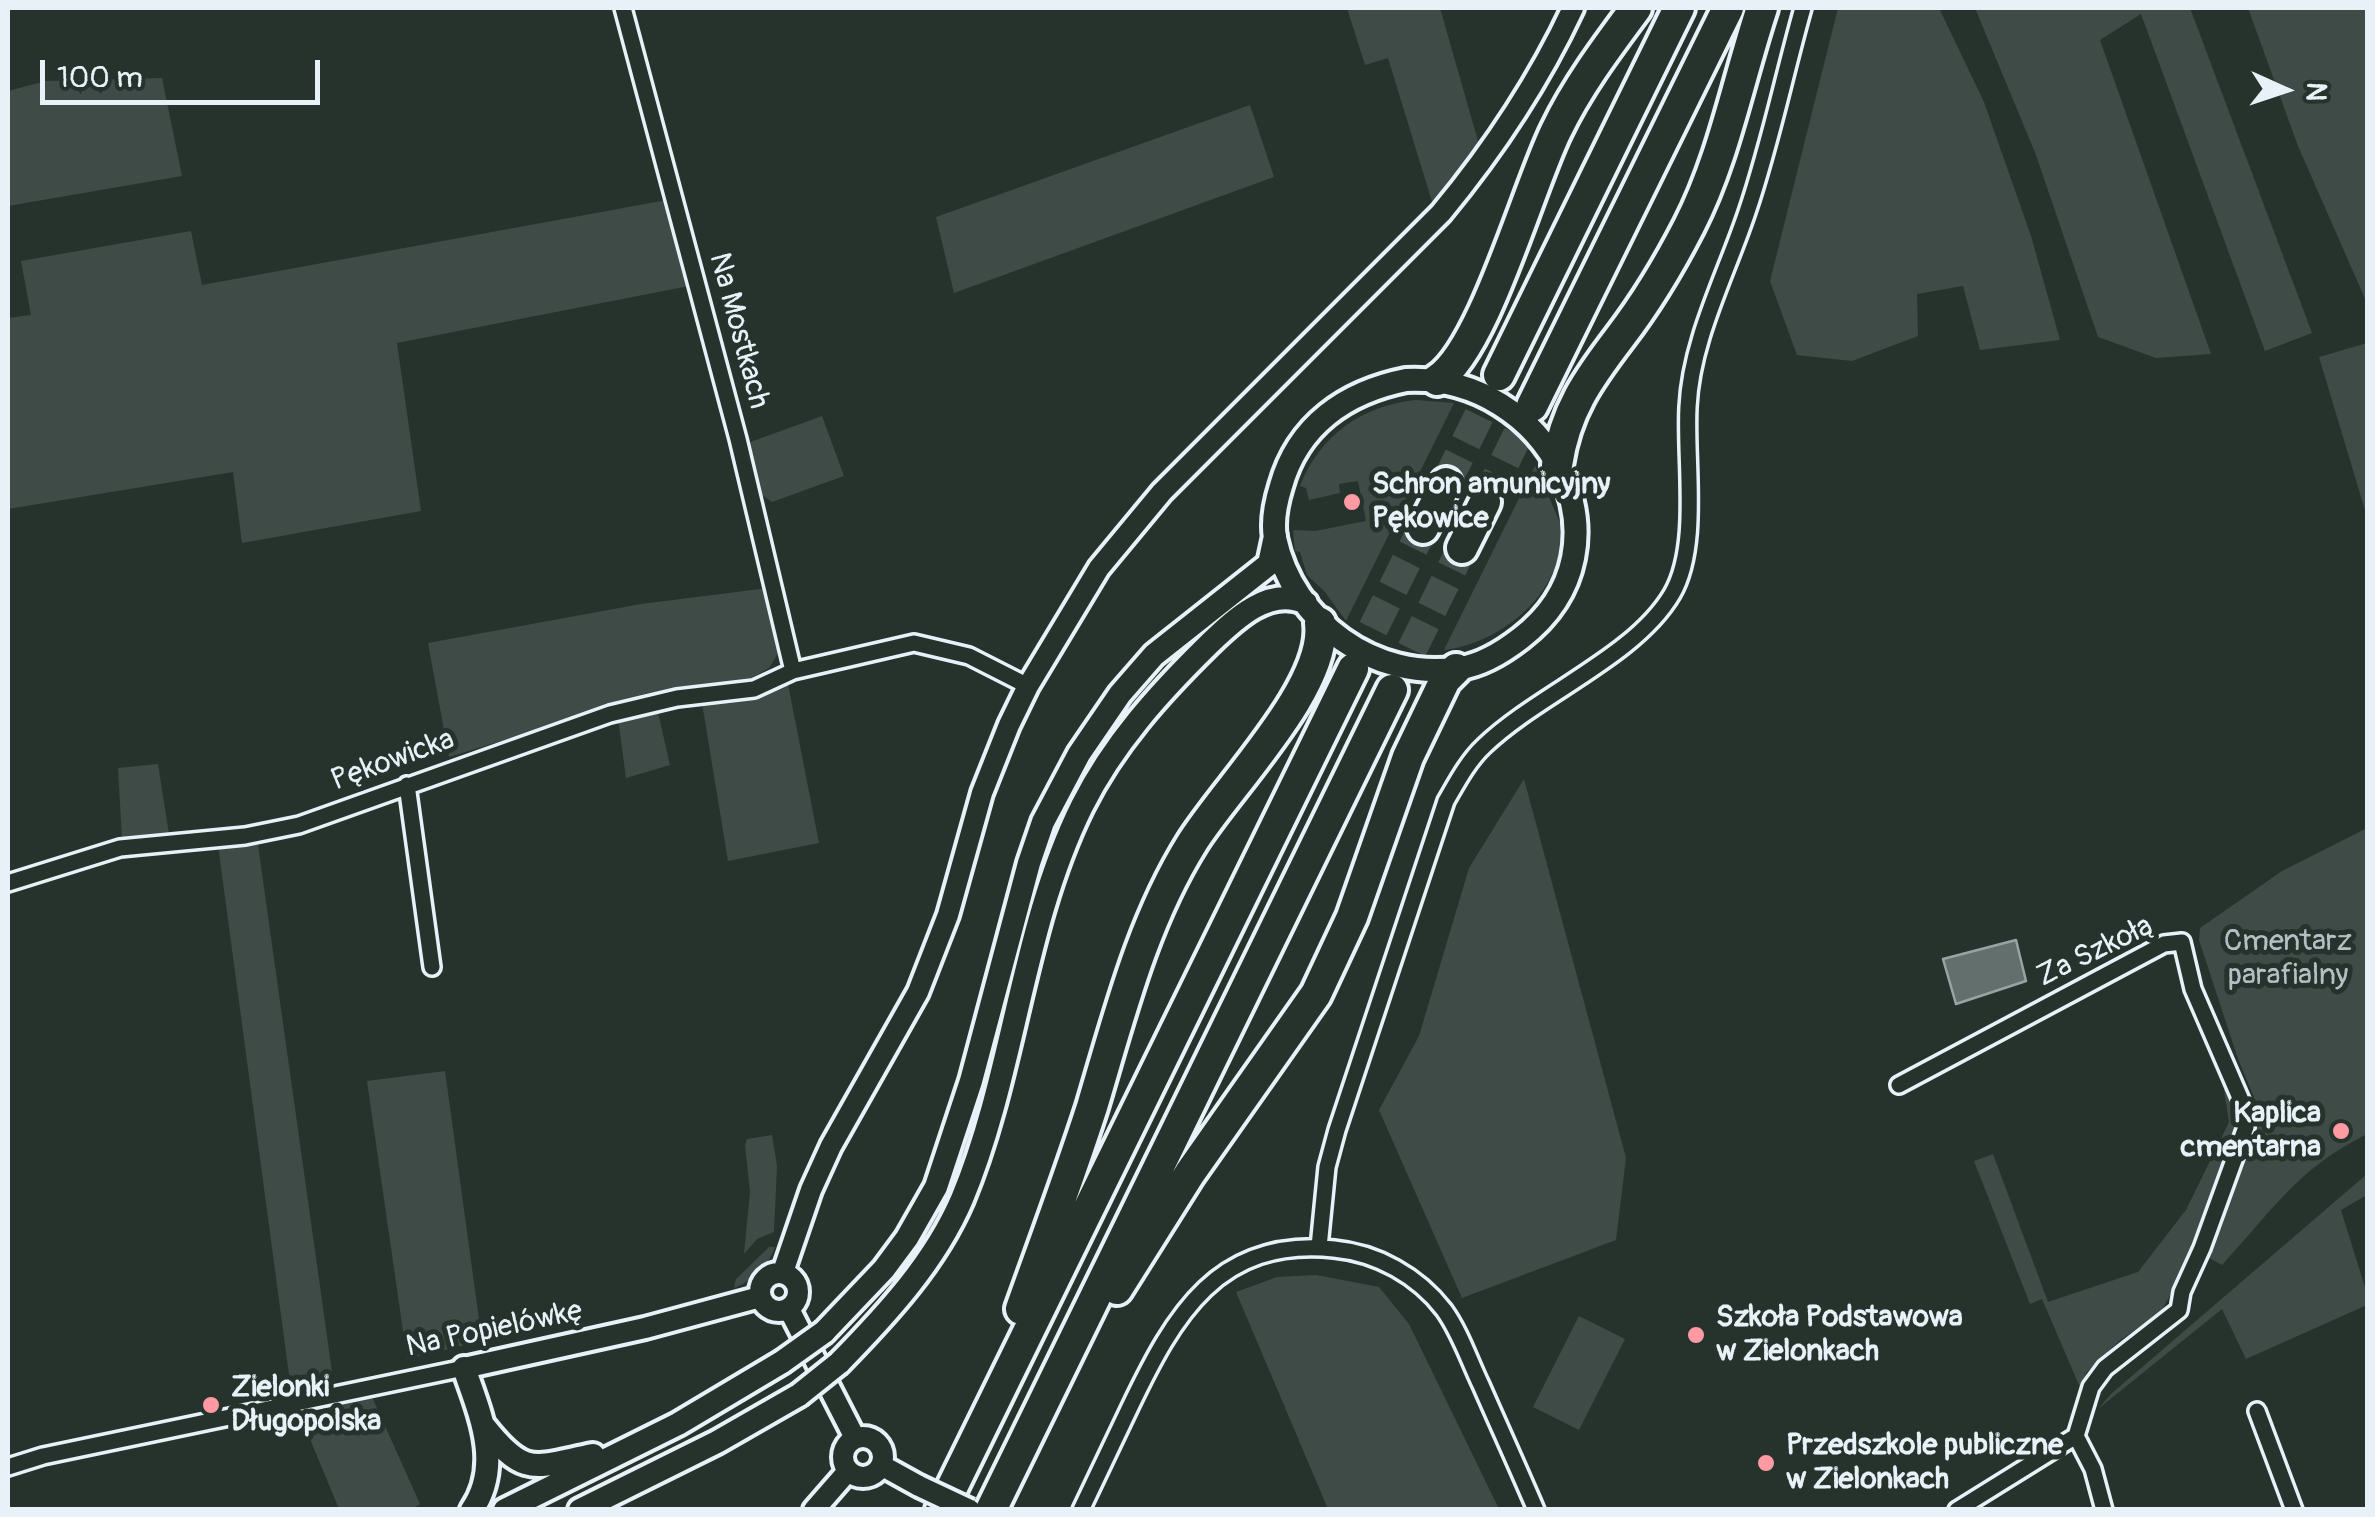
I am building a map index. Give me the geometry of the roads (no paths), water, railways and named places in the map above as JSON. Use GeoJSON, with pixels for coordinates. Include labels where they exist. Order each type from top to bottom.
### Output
{"type":"FeatureCollection","features":[{"type":"Feature","properties":{"kind":"highway"},"geometry":{"type":"LineString","coordinates":[[1436,380],[1450,372],[1472,333],[1556,132],[1594,65],[1636,8]]}},
{"type":"Feature","properties":{"kind":"highway"},"geometry":{"type":"LineString","coordinates":[[1499,376],[1679,8]]}},
{"type":"Feature","properties":{"kind":"highway"},"geometry":{"type":"LineString","coordinates":[[1532,406],[1728,8]]}},
{"type":"Feature","properties":{"kind":"highway"},"geometry":{"type":"LineString","coordinates":[[1557,465],[1561,436],[1589,377],[1622,335],[1691,222],[1708,182],[1762,8]]}},
{"type":"Feature","properties":{"kind":"highway"},"geometry":{"type":"LineString","coordinates":[[1423,528],[1446,483]]}},
{"type":"Feature","properties":{"kind":"highway"},"geometry":{"type":"LineString","coordinates":[[1462,548],[1484,502]]}},
{"type":"Feature","properties":{"kind":"highway"},"geometry":{"type":"LineString","coordinates":[[969,1452],[1075,1158],[1159,904],[1194,839],[1306,680],[1320,648],[1313,613]]}},
{"type":"Feature","properties":{"kind":"highway"},"geometry":{"type":"LineString","coordinates":[[941,1510],[1354,669]]}},
{"type":"Feature","properties":{"kind":"highway"},"geometry":{"type":"LineString","coordinates":[[1058,1371],[1316,994],[1352,918],[1408,757],[1445,680],[1456,669]]}},
{"type":"Feature","properties":{"kind":"highway"},"geometry":{"type":"LineString","coordinates":[[991,1510],[1392,690]]}},
{"type":"Feature","properties":{"kind":"main road"},"geometry":{"type":"LineString","coordinates":[[505,1510],[717,1402],[782,1362],[824,1332],[884,1269],[936,1187],[971,1081],[1028,863],[1043,822],[1079,754],[1120,694],[1154,656],[1268,564],[1275,536],[1277,497],[1290,460],[1316,424],[1345,400],[1406,380],[1436,380],[1479,391],[1513,410],[1542,440],[1570,499],[1574,521],[1566,585],[1552,608],[1525,635],[1494,656],[1456,669],[1418,669],[1378,661],[1343,642],[1292,597],[1273,599],[1230,624],[1140,716],[1100,773],[1054,871],[990,1118],[962,1198],[934,1250],[901,1296],[839,1363],[798,1395],[718,1442],[580,1510]]}},
{"type":"Feature","properties":{"kind":"main road"},"geometry":{"type":"LineString","coordinates":[[1275,536],[1287,572],[1313,613]]}},
{"type":"Feature","properties":{"kind":"main road"},"geometry":{"type":"LineString","coordinates":[[464,1368],[484,1426],[488,1464],[485,1484],[472,1510]]}},
{"type":"Feature","properties":{"kind":"main road"},"geometry":{"type":"LineString","coordinates":[[484,1426],[506,1454],[528,1465],[628,1448]]}},
{"type":"Feature","properties":{"kind":"street","name":"Na Mostkach"},"geometry":{"type":"LineString","coordinates":[[623,8],[738,439],[793,671]]}},
{"type":"Feature","properties":{"kind":"street"},"geometry":{"type":"LineString","coordinates":[[783,1272],[811,1190],[832,1146],[918,992],[948,915],[982,794],[1028,686],[1099,568],[1162,492],[1389,269],[1462,188],[1524,100],[1572,8]]}},
{"type":"Feature","properties":{"kind":"street"},"geometry":{"type":"LineString","coordinates":[[1320,1247],[1327,1167],[1337,1130],[1446,801],[1463,771],[1495,736],[1648,623],[1674,592],[1687,533],[1688,402],[1694,362],[1749,207],[1803,8]]}},
{"type":"Feature","properties":{"kind":"street","name":"Pękowicka"},"geometry":{"type":"LineString","coordinates":[[8,883],[120,848],[245,836],[299,825],[610,714],[676,698],[754,689],[793,671],[914,644],[969,656],[1028,686]]}},
{"type":"Feature","properties":{"kind":"street"},"geometry":{"type":"LineString","coordinates":[[407,785],[432,967]]}},
{"type":"Feature","properties":{"kind":"street","name":"Za Szkołą"},"geometry":{"type":"LineString","coordinates":[[1898,1085],[2164,944],[2182,942],[2193,989],[2244,1108],[2246,1126],[2182,1292],[2179,1310],[2104,1368],[2092,1387],[2076,1436]]}},
{"type":"Feature","properties":{"kind":"street"},"geometry":{"type":"LineString","coordinates":[[1082,1510],[1163,1340],[1197,1294],[1247,1261],[1284,1249],[1320,1247],[1378,1260],[1417,1282],[1432,1296],[1454,1326],[1536,1510]]}},
{"type":"Feature","properties":{"kind":"street"},"geometry":{"type":"LineString","coordinates":[[783,1272],[765,1278],[760,1296],[771,1310],[789,1309]]}},
{"type":"Feature","properties":{"kind":"street"},"geometry":{"type":"LineString","coordinates":[[783,1272],[794,1280],[798,1292],[789,1309]]}},
{"type":"Feature","properties":{"kind":"street","name":"Na Popielówkę"},"geometry":{"type":"LineString","coordinates":[[8,1468],[43,1456],[645,1328],[760,1296]]}},
{"type":"Feature","properties":{"kind":"street"},"geometry":{"type":"LineString","coordinates":[[789,1309],[855,1438]]}},
{"type":"Feature","properties":{"kind":"street"},"geometry":{"type":"LineString","coordinates":[[2257,1411],[2294,1510]]}},
{"type":"Feature","properties":{"kind":"street"},"geometry":{"type":"LineString","coordinates":[[1957,1510],[2076,1436],[2093,1469],[2104,1510]]}},
{"type":"Feature","properties":{"kind":"street"},"geometry":{"type":"LineString","coordinates":[[867,1437],[877,1443],[883,1454],[881,1465],[866,1477],[848,1471],[843,1453],[855,1438],[867,1437]]}},
{"type":"Feature","properties":{"kind":"street"},"geometry":{"type":"LineString","coordinates":[[881,1465],[970,1510]]}},
{"type":"Feature","properties":{"kind":"street"},"geometry":{"type":"LineString","coordinates":[[814,1510],[848,1471]]}},
{"type":"Feature","properties":{"kind":"tunnel"},"geometry":{"type":"LineString","coordinates":[[1446,483],[1499,375]]}},
{"type":"Feature","properties":{"kind":"tunnel"},"geometry":{"type":"LineString","coordinates":[[1485,502],[1532,406]]}},
{"type":"Feature","properties":{"kind":"tunnel"},"geometry":{"type":"LineString","coordinates":[[1353,669],[1423,528]]}},
{"type":"Feature","properties":{"kind":"tunnel"},"geometry":{"type":"LineString","coordinates":[[1392,690],[1462,548]]}},
{"type":"Feature","properties":{"kind":"place","name":"Schron amunicyjny Pękowice"},"geometry":{"type":"Point","coordinates":[1352,502]}},
{"type":"Feature","properties":{"kind":"place","name":"Kaplica cmentarna"},"geometry":{"type":"Point","coordinates":[2341,1131]}},
{"type":"Feature","properties":{"kind":"place","name":"Szkoła Podstawowa w Zielonkach"},"geometry":{"type":"Point","coordinates":[1696,1335]}},
{"type":"Feature","properties":{"kind":"place","name":"Zielonki Długopolska"},"geometry":{"type":"Point","coordinates":[211,1405]}},
{"type":"Feature","properties":{"kind":"place","name":"Przedszkole publiczne w Zielonkach"},"geometry":{"type":"Point","coordinates":[1766,1463]}},
{"type":"Feature","properties":{"kind":"park label","name":"Cmentarz parafialny"},"geometry":{"type":"Point","coordinates":[2288,959]}}]}
